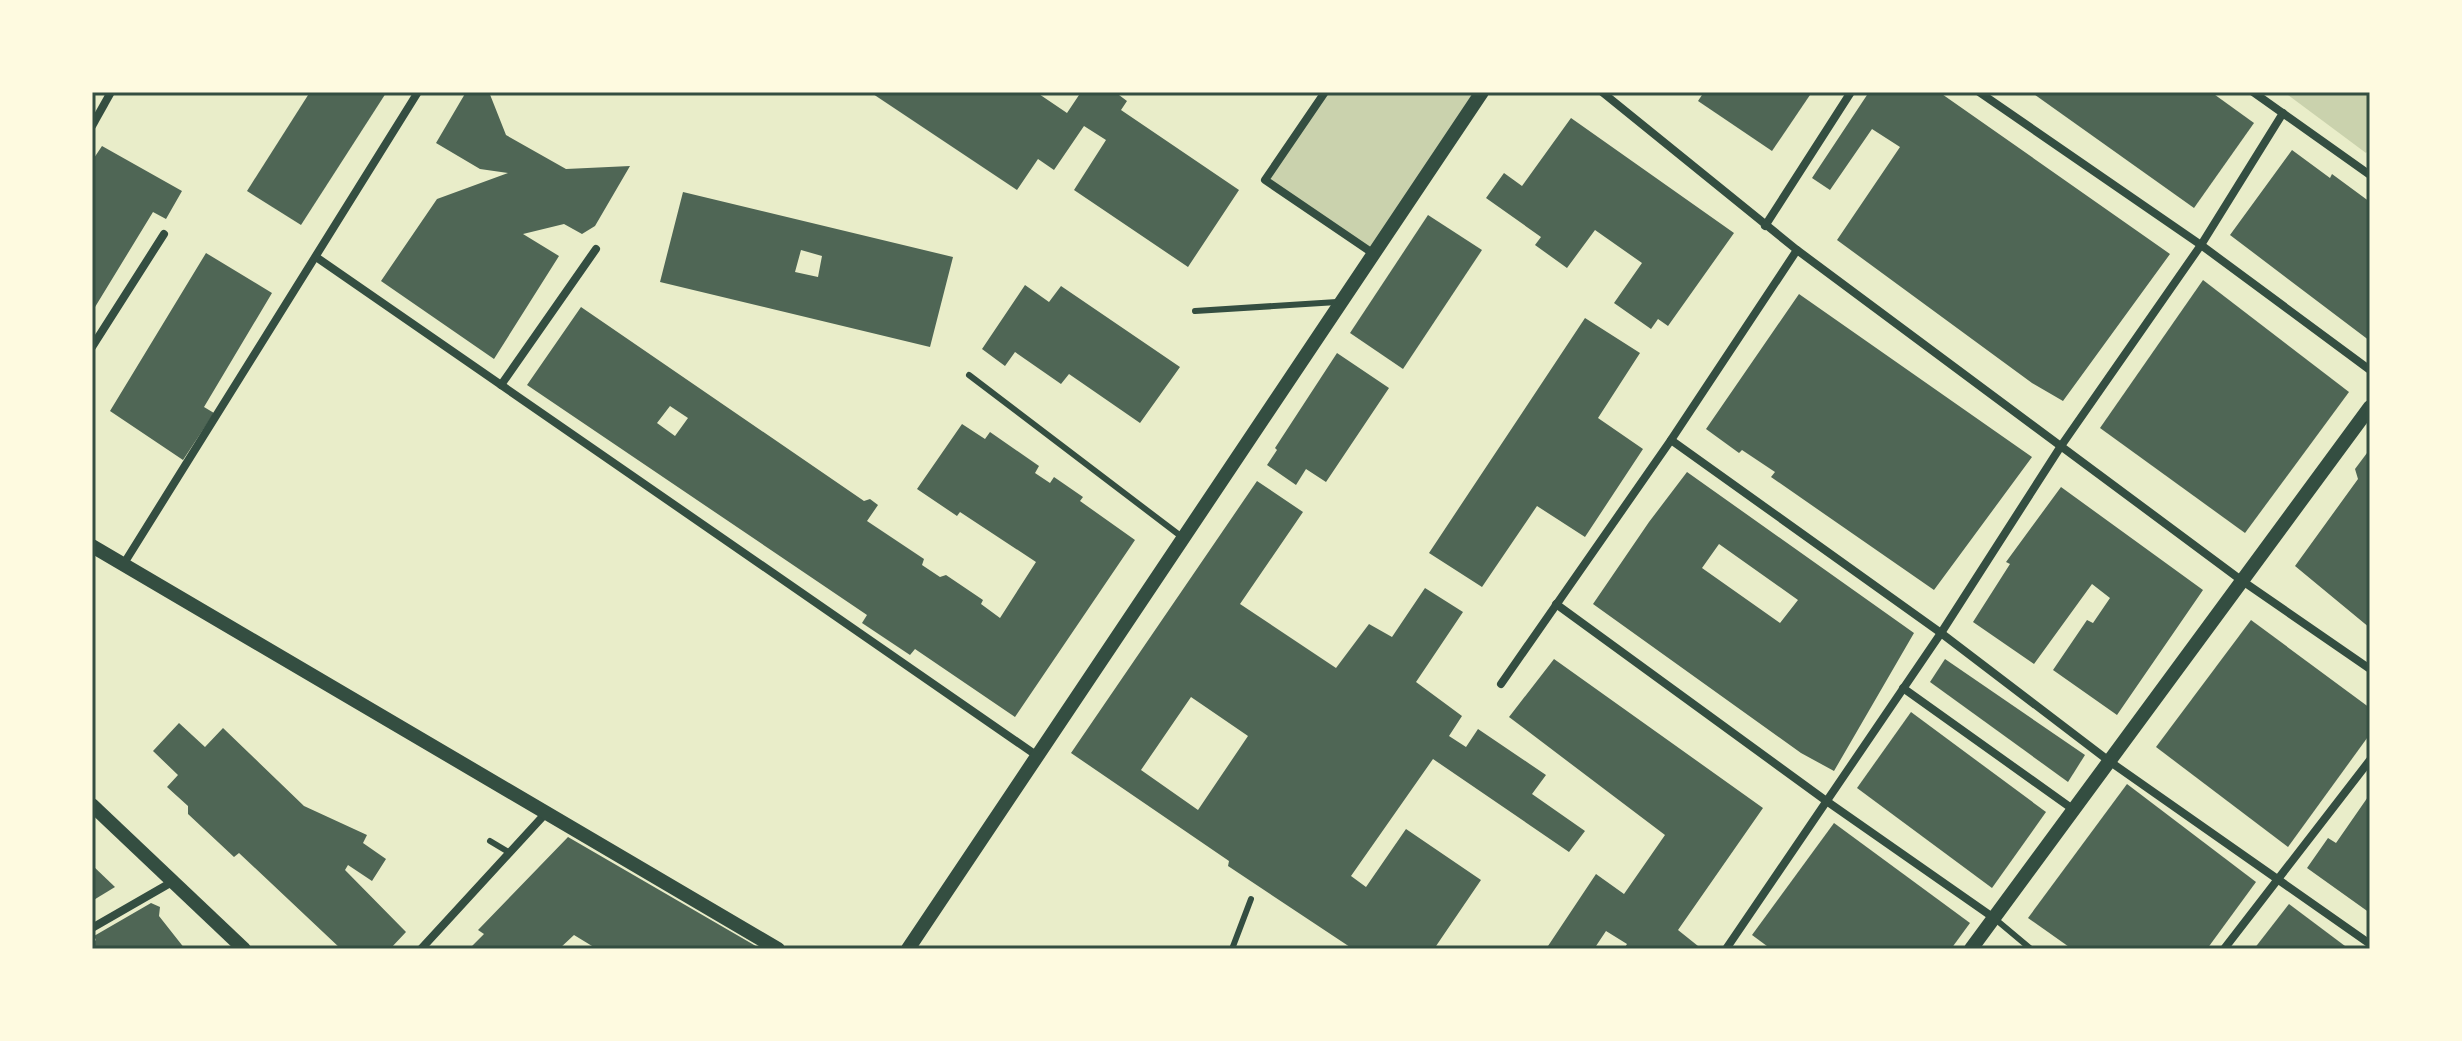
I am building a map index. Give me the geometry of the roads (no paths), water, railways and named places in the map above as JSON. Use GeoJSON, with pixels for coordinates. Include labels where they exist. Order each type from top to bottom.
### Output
{"type":"FeatureCollection","features":[{"type":"Feature","properties":{"kind":"street"},"geometry":{"type":"LineString","coordinates":[[92,126],[111,92]]}},
{"type":"Feature","properties":{"kind":"street"},"geometry":{"type":"LineString","coordinates":[[123,565],[418,92]]}},
{"type":"Feature","properties":{"kind":"street"},"geometry":{"type":"LineString","coordinates":[[1325,92],[1265,180],[1374,254]]}},
{"type":"Feature","properties":{"kind":"street"},"geometry":{"type":"LineString","coordinates":[[908,949],[1482,92]]}},
{"type":"Feature","properties":{"kind":"street"},"geometry":{"type":"LineString","coordinates":[[1602,92],[1765,226],[2241,580],[2370,669]]}},
{"type":"Feature","properties":{"kind":"street"},"geometry":{"type":"LineString","coordinates":[[1765,226],[1851,92]]}},
{"type":"Feature","properties":{"kind":"street"},"geometry":{"type":"LineString","coordinates":[[1979,92],[2201,245],[2370,370]]}},
{"type":"Feature","properties":{"kind":"street"},"geometry":{"type":"LineString","coordinates":[[2253,92],[2370,175]]}},
{"type":"Feature","properties":{"kind":"street"},"geometry":{"type":"LineString","coordinates":[[1726,949],[1941,633],[2061,446],[2201,245],[2283,113]]}},
{"type":"Feature","properties":{"kind":"street"},"geometry":{"type":"LineString","coordinates":[[92,347],[164,234]]}},
{"type":"Feature","properties":{"kind":"street"},"geometry":{"type":"LineString","coordinates":[[501,385],[596,249]]}},
{"type":"Feature","properties":{"kind":"street"},"geometry":{"type":"LineString","coordinates":[[1501,684],[1671,440],[1797,250]]}},
{"type":"Feature","properties":{"kind":"street"},"geometry":{"type":"LineString","coordinates":[[316,257],[1036,755]]}},
{"type":"Feature","properties":{"kind":"street"},"geometry":{"type":"LineString","coordinates":[[1971,949],[2370,407]]}},
{"type":"Feature","properties":{"kind":"street"},"geometry":{"type":"LineString","coordinates":[[1671,440],[1941,633],[2109,761],[2370,944]]}},
{"type":"Feature","properties":{"kind":"street"},"geometry":{"type":"LineString","coordinates":[[92,546],[778,949]]}},
{"type":"Feature","properties":{"kind":"street"},"geometry":{"type":"LineString","coordinates":[[1556,604],[1825,800],[1994,918]]}},
{"type":"Feature","properties":{"kind":"street"},"geometry":{"type":"LineString","coordinates":[[1903,688],[2074,810]]}},
{"type":"Feature","properties":{"kind":"street"},"geometry":{"type":"LineString","coordinates":[[2224,949],[2370,760]]}},
{"type":"Feature","properties":{"kind":"street"},"geometry":{"type":"LineString","coordinates":[[92,805],[244,949]]}},
{"type":"Feature","properties":{"kind":"street"},"geometry":{"type":"LineString","coordinates":[[421,949],[546,813]]}},
{"type":"Feature","properties":{"kind":"street"},"geometry":{"type":"LineString","coordinates":[[92,928],[172,882]]}},
{"type":"Feature","properties":{"kind":"lane"},"geometry":{"type":"LineString","coordinates":[[1195,311],[1341,302]]}},
{"type":"Feature","properties":{"kind":"lane"},"geometry":{"type":"LineString","coordinates":[[969,375],[1182,537]]}},
{"type":"Feature","properties":{"kind":"lane"},"geometry":{"type":"LineString","coordinates":[[490,841],[510,853]]}},
{"type":"Feature","properties":{"kind":"lane"},"geometry":{"type":"LineString","coordinates":[[1232,949],[1251,899]]}},
{"type":"Feature","properties":{"kind":"lane"},"geometry":{"type":"LineString","coordinates":[[1994,918],[2031,949]]}}]}
